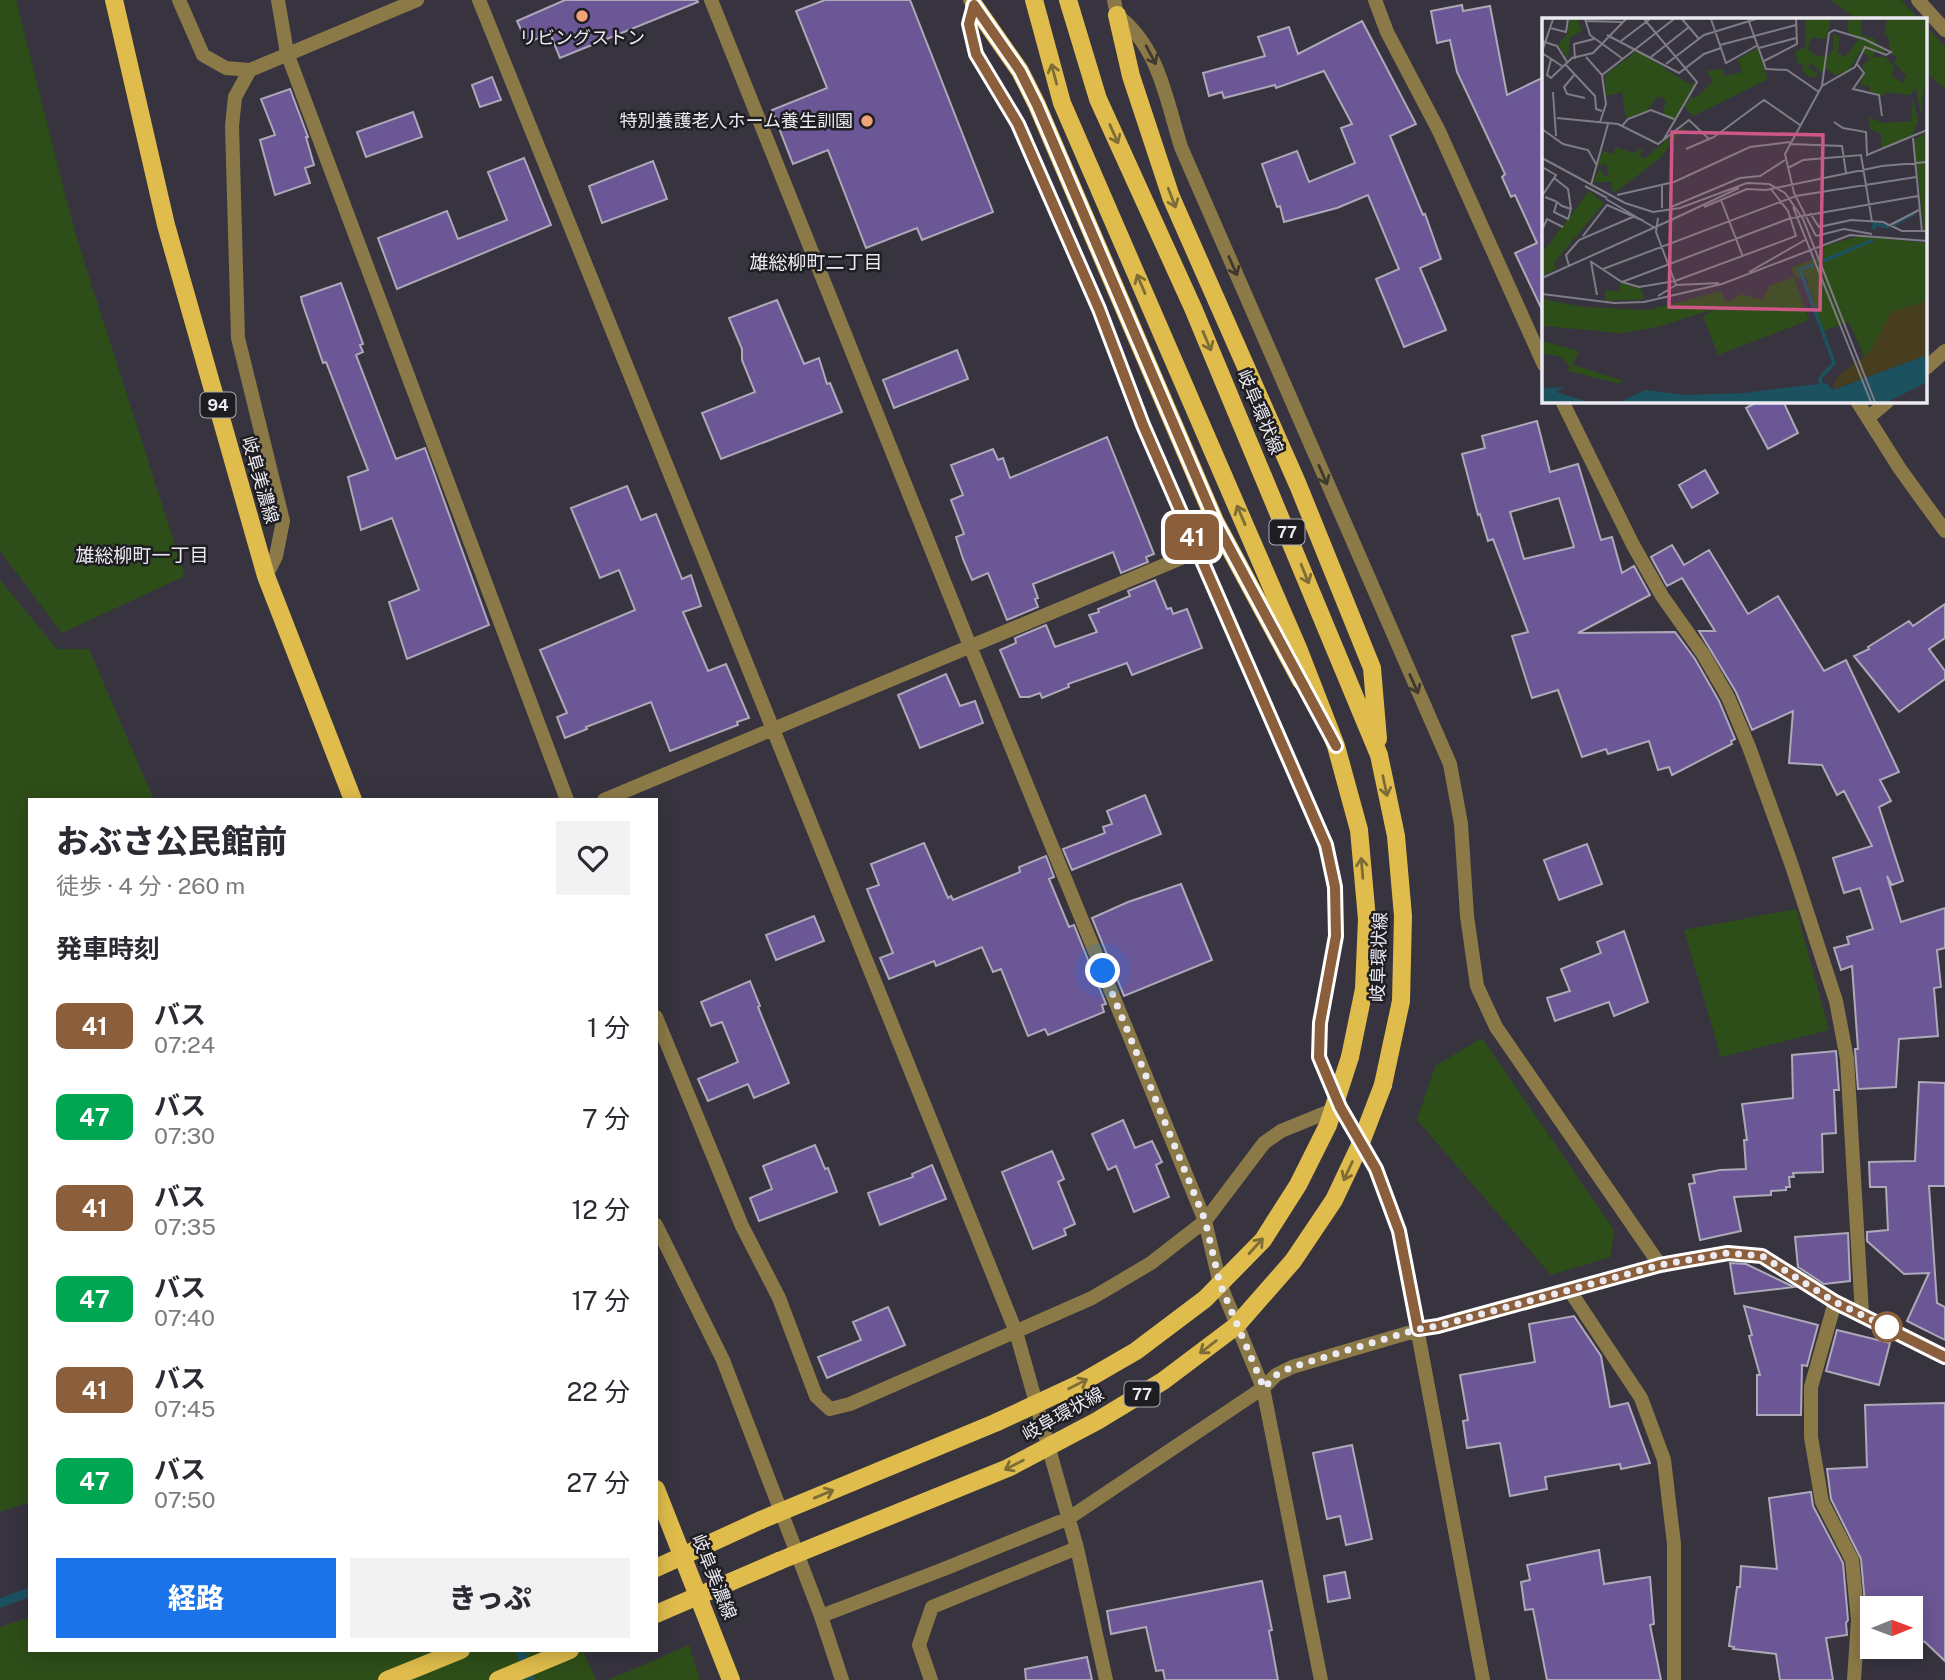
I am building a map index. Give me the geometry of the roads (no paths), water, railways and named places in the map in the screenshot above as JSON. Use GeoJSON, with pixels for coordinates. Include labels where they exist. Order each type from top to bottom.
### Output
{"type":"FeatureCollection","features":[{"type":"Feature","properties":{"kind":"main road","name":"岐阜美濃線"},"geometry":{"type":"LineString","coordinates":[[114,0],[166,225],[266,576],[351,798]]}},
{"type":"Feature","properties":{"kind":"main road","name":"岐阜環状線"},"geometry":{"type":"LineString","coordinates":[[658,1567],[761,1520],[995,1423],[1079,1384],[1136,1351],[1205,1299],[1263,1240],[1298,1185],[1328,1125],[1350,1057],[1364,989],[1367,919],[1359,830],[1336,746],[1293,635],[1062,103],[1034,0]]}},
{"type":"Feature","properties":{"kind":"main road","name":"岐阜環状線"},"geometry":{"type":"LineString","coordinates":[[658,1613],[1008,1468],[1097,1421],[1163,1381],[1236,1326],[1293,1261],[1334,1200],[1360,1145],[1382,1085],[1401,1001],[1403,916],[1396,836],[1379,755],[1193,308],[1098,99],[1068,0]]}},
{"type":"Feature","properties":{"kind":"main road","name":"77"},"geometry":{"type":"LineString","coordinates":[[972,3],[1020,71],[1037,105],[1215,521],[1336,746]]}},
{"type":"Feature","properties":{"kind":"main road","name":"77"},"geometry":{"type":"LineString","coordinates":[[1116,8],[1131,76],[1171,197],[1298,485],[1373,668],[1379,755]]}},
{"type":"Feature","properties":{"kind":"main road","name":"岐阜美濃線"},"geometry":{"type":"LineString","coordinates":[[658,1494],[731,1680]]}},
{"type":"Feature","properties":{"kind":"main road"},"geometry":{"type":"LineString","coordinates":[[387,1680],[456,1652]]}},
{"type":"Feature","properties":{"kind":"main road"},"geometry":{"type":"LineString","coordinates":[[498,1680],[565,1652]]}},
{"type":"Feature","properties":{"kind":"street"},"geometry":{"type":"LineString","coordinates":[[179,0],[204,55],[226,68],[250,70],[417,0]]}},
{"type":"Feature","properties":{"kind":"street"},"geometry":{"type":"LineString","coordinates":[[278,0],[288,53],[566,798]]}},
{"type":"Feature","properties":{"kind":"street"},"geometry":{"type":"LineString","coordinates":[[479,0],[1016,1332],[1077,1548],[1106,1680]]}},
{"type":"Feature","properties":{"kind":"street"},"geometry":{"type":"LineString","coordinates":[[711,0],[970,646],[1205,1220],[1220,1284],[1264,1388],[1321,1680]]}},
{"type":"Feature","properties":{"kind":"street"},"geometry":{"type":"LineString","coordinates":[[1375,0],[1387,32],[1439,131],[1542,361]]}},
{"type":"Feature","properties":{"kind":"street"},"geometry":{"type":"LineString","coordinates":[[1918,0],[1945,30]]}},
{"type":"Feature","properties":{"kind":"street"},"geometry":{"type":"LineString","coordinates":[[972,3],[969,24],[976,54],[1018,124],[1099,309],[1143,425],[1326,845],[1335,887],[1336,936],[1320,1023],[1319,1057],[1340,1107],[1376,1169],[1399,1231],[1483,1680]]}},
{"type":"Feature","properties":{"kind":"street"},"geometry":{"type":"LineString","coordinates":[[1116,8],[1154,57],[1181,147],[1450,764],[1461,824],[1477,986],[1496,1027],[1660,1265]]}},
{"type":"Feature","properties":{"kind":"street"},"geometry":{"type":"LineString","coordinates":[[250,70],[235,97],[232,126],[238,338],[283,521],[276,556],[266,576]]}},
{"type":"Feature","properties":{"kind":"street"},"geometry":{"type":"LineString","coordinates":[[1927,367],[1945,351]]}},
{"type":"Feature","properties":{"kind":"street"},"geometry":{"type":"LineString","coordinates":[[1562,402],[1633,545],[1662,596],[1703,654],[1728,697],[1791,863],[1836,1001],[1847,1059],[1862,1314]]}},
{"type":"Feature","properties":{"kind":"street"},"geometry":{"type":"LineString","coordinates":[[1858,402],[1900,469],[1945,531]]}},
{"type":"Feature","properties":{"kind":"street"},"geometry":{"type":"LineString","coordinates":[[1868,418],[1887,402]]}},
{"type":"Feature","properties":{"kind":"street"},"geometry":{"type":"LineString","coordinates":[[609,798],[1198,551]]}},
{"type":"Feature","properties":{"kind":"street"},"geometry":{"type":"LineString","coordinates":[[658,1022],[743,1226],[779,1297],[816,1396],[830,1409],[850,1404],[1092,1298],[1151,1263],[1205,1220],[1264,1143],[1281,1131],[1340,1107]]}},
{"type":"Feature","properties":{"kind":"street"},"geometry":{"type":"LineString","coordinates":[[658,1229],[723,1360],[821,1616],[842,1680]]}},
{"type":"Feature","properties":{"kind":"street"},"geometry":{"type":"LineString","coordinates":[[821,1616],[1069,1518],[1264,1388],[1276,1375],[1292,1367],[1418,1329],[1438,1326],[1660,1265],[1728,1253],[1762,1256],[1835,1302],[1945,1357]]}},
{"type":"Feature","properties":{"kind":"street"},"geometry":{"type":"LineString","coordinates":[[1570,1291],[1641,1398],[1664,1461],[1674,1544],[1674,1680]]}},
{"type":"Feature","properties":{"kind":"street"},"geometry":{"type":"LineString","coordinates":[[1835,1302],[1811,1387],[1811,1437],[1822,1502],[1852,1560],[1858,1620],[1854,1680]]}},
{"type":"Feature","properties":{"kind":"street"},"geometry":{"type":"LineString","coordinates":[[931,1680],[919,1645],[932,1607],[1077,1548]]}},
{"type":"Feature","properties":{"kind":"waterway"},"geometry":{"type":"LineString","coordinates":[[0,1603],[28,1593]]}},
{"type":"Feature","properties":{"kind":"waterway"},"geometry":{"type":"LineString","coordinates":[[521,1652],[530,1680]]}},
{"type":"Feature","properties":{"kind":"place","name":"リビングストン"},"geometry":{"type":"Point","coordinates":[582,16]}},
{"type":"Feature","properties":{"kind":"place","name":"特別養護老人ホーム養生訓園"},"geometry":{"type":"Point","coordinates":[867,121]}},
{"type":"Feature","properties":{"kind":"district","name":"雄総柳町二丁目"},"geometry":{"type":"Point","coordinates":[816,262]}},
{"type":"Feature","properties":{"kind":"district","name":"雄総柳町一丁目"},"geometry":{"type":"Point","coordinates":[142,555]}}]}
